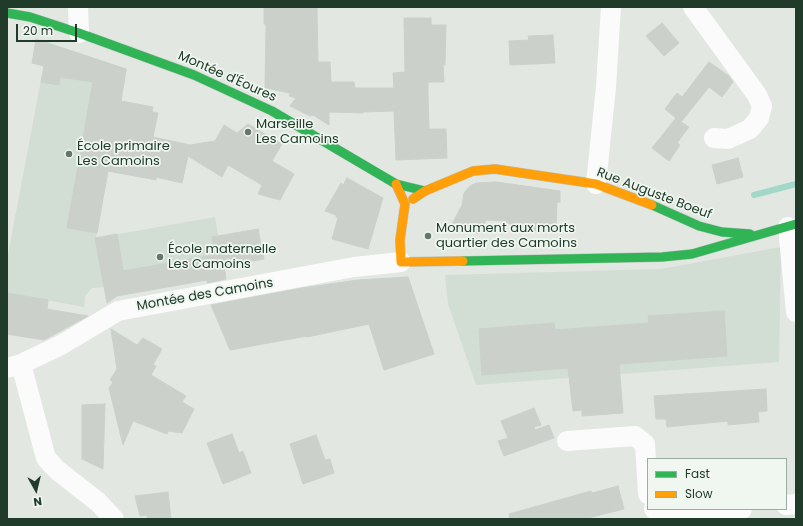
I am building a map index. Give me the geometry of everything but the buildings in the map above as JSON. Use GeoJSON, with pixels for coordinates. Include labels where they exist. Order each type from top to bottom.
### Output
{"type":"FeatureCollection","features":[{"type":"Feature","properties":{"kind":"street"},"geometry":{"type":"LineString","coordinates":[[78,7],[79,33]]}},
{"type":"Feature","properties":{"kind":"street"},"geometry":{"type":"LineString","coordinates":[[596,184],[606,87],[611,7]]}},
{"type":"Feature","properties":{"kind":"street"},"geometry":{"type":"LineString","coordinates":[[693,7],[757,95],[762,106],[759,118],[750,129],[728,139],[714,138]]}},
{"type":"Feature","properties":{"kind":"street","name":"Montée d'Éoures"},"geometry":{"type":"LineString","coordinates":[[7,13],[30,17],[194,74],[272,111],[396,184],[425,191]]}},
{"type":"Feature","properties":{"kind":"street","name":"Rue Auguste Boeuf"},"geometry":{"type":"LineString","coordinates":[[405,204],[425,191],[473,171],[495,168],[596,184],[673,213],[699,226],[722,232],[758,234]]}},
{"type":"Feature","properties":{"kind":"street"},"geometry":{"type":"LineString","coordinates":[[396,184],[405,204],[400,240],[401,262],[450,260],[574,260],[662,257],[692,254],[732,244],[758,234],[792,226],[796,312]]}},
{"type":"Feature","properties":{"kind":"street"},"geometry":{"type":"LineString","coordinates":[[692,254],[699,249],[703,240],[702,232],[699,226]]}},
{"type":"Feature","properties":{"kind":"street","name":"Montée des Camoins"},"geometry":{"type":"LineString","coordinates":[[14,366],[61,345],[118,311],[354,268],[401,262]]}},
{"type":"Feature","properties":{"kind":"street"},"geometry":{"type":"LineString","coordinates":[[14,366],[46,458],[57,470],[98,502],[114,519]]}},
{"type":"Feature","properties":{"kind":"street"},"geometry":{"type":"LineString","coordinates":[[566,441],[636,436],[645,444],[647,477]]}},
{"type":"Feature","properties":{"kind":"street"},"geometry":{"type":"LineString","coordinates":[[656,510],[666,516],[731,510]]}},
{"type":"Feature","properties":{"kind":"shaded area","name":"École primaire Les Camoins"},"geometry":{"type":"Polygon","coordinates":[[[48,43],[127,69],[96,238],[215,217],[225,276],[106,298],[104,287],[92,288],[85,296],[84,307],[7,293],[7,260],[48,43]]]}},
{"type":"Feature","properties":{"kind":"shaded area"},"geometry":{"type":"Polygon","coordinates":[[[781,247],[779,362],[476,385],[448,304],[445,275],[661,269],[781,247]]]}},
{"type":"Feature","properties":{"kind":"waterway"},"geometry":{"type":"LineString","coordinates":[[754,195],[796,184]]}},
{"type":"Feature","properties":{"kind":"traffic: fast"},"geometry":{"type":"LineString","coordinates":[[7,13],[30,17],[79,33],[194,75],[272,111],[396,184],[425,191]]}},
{"type":"Feature","properties":{"kind":"traffic: fast"},"geometry":{"type":"LineString","coordinates":[[652,205],[699,226],[722,232],[750,234]]}},
{"type":"Feature","properties":{"kind":"traffic: fast"},"geometry":{"type":"LineString","coordinates":[[463,261],[662,257],[692,254],[796,224]]}},
{"type":"Feature","properties":{"kind":"traffic: slow"},"geometry":{"type":"LineString","coordinates":[[413,199],[425,191],[473,171],[495,169],[596,184],[652,205]]}},
{"type":"Feature","properties":{"kind":"traffic: slow"},"geometry":{"type":"LineString","coordinates":[[396,184],[405,204],[400,240],[401,262],[463,261]]}},
{"type":"Feature","properties":{"kind":"place","name":"Marseille Les Camoins"},"geometry":{"type":"Point","coordinates":[248,132]}},
{"type":"Feature","properties":{"kind":"place","name":"École primaire Les Camoins"},"geometry":{"type":"Point","coordinates":[69,154]}},
{"type":"Feature","properties":{"kind":"place","name":"Monument aux morts quartier des Camoins"},"geometry":{"type":"Point","coordinates":[428,236]}},
{"type":"Feature","properties":{"kind":"place","name":"École maternelle Les Camoins"},"geometry":{"type":"Point","coordinates":[160,257]}}]}
